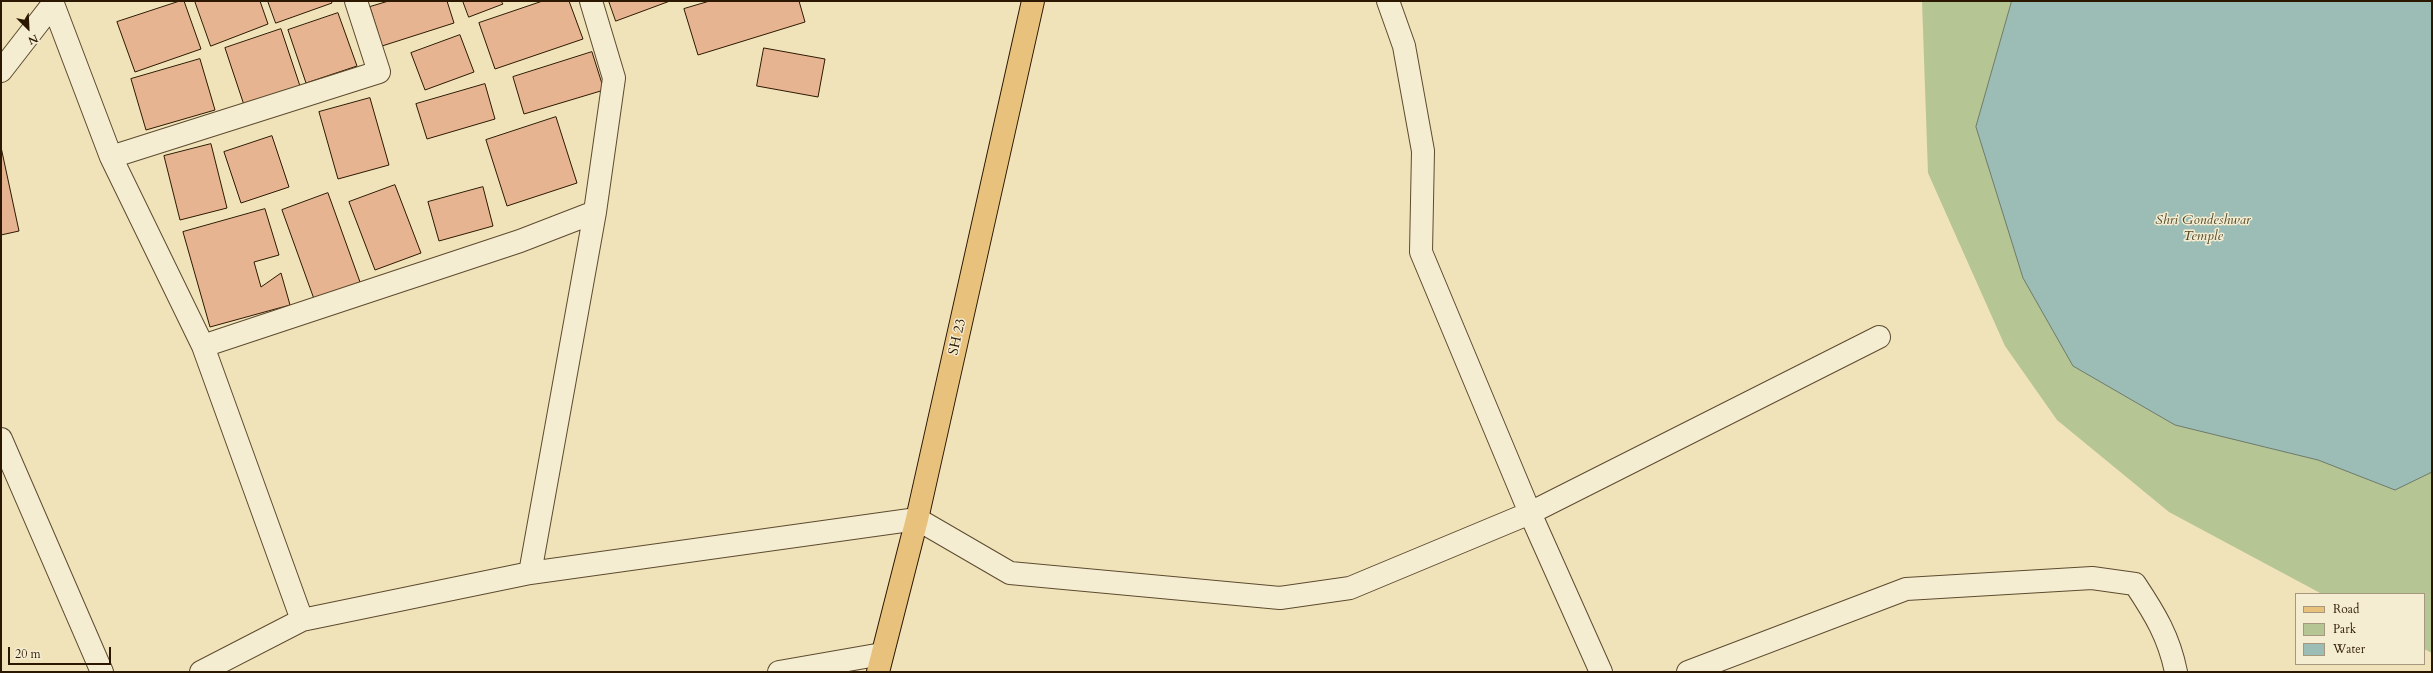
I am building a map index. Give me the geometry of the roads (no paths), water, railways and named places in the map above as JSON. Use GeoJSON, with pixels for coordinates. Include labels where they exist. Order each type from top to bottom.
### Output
{"type":"FeatureCollection","features":[{"type":"Feature","properties":{"kind":"main road","name":"SH 23"},"geometry":{"type":"LineString","coordinates":[[880,663],[917,519],[1033,1]]}},
{"type":"Feature","properties":{"kind":"street"},"geometry":{"type":"LineString","coordinates":[[111,157],[379,72],[356,1]]}},
{"type":"Feature","properties":{"kind":"street"},"geometry":{"type":"LineString","coordinates":[[530,574],[595,212],[614,78],[591,1]]}},
{"type":"Feature","properties":{"kind":"street"},"geometry":{"type":"LineString","coordinates":[[1388,1],[1404,46],[1423,151],[1421,252],[1530,513],[1601,672]]}},
{"type":"Feature","properties":{"kind":"street"},"geometry":{"type":"LineString","coordinates":[[54,2],[111,157],[203,346],[302,620]]}},
{"type":"Feature","properties":{"kind":"street"},"geometry":{"type":"LineString","coordinates":[[1,71],[54,2]]}},
{"type":"Feature","properties":{"kind":"street"},"geometry":{"type":"LineString","coordinates":[[203,346],[513,243],[595,212]]}},
{"type":"Feature","properties":{"kind":"street"},"geometry":{"type":"LineString","coordinates":[[201,672],[302,620],[530,574],[917,519],[1010,573],[1280,598],[1350,588],[1530,513],[1879,337]]}},
{"type":"Feature","properties":{"kind":"street"},"geometry":{"type":"LineString","coordinates":[[1,439],[102,672]]}},
{"type":"Feature","properties":{"kind":"street"},"geometry":{"type":"LineString","coordinates":[[1688,672],[1906,589],[2092,578],[2135,584],[2154,612],[2171,646],[2176,672]]}},
{"type":"Feature","properties":{"kind":"street"},"geometry":{"type":"LineString","coordinates":[[780,672],[880,663]]}},
{"type":"Feature","properties":{"kind":"water","name":"Shri Gondeshwar Temple"},"geometry":{"type":"Polygon","coordinates":[[[2012,1],[2432,1],[2432,472],[2395,490],[2318,460],[2175,425],[2073,366],[2023,278],[1976,127],[2012,1]]]}}]}
